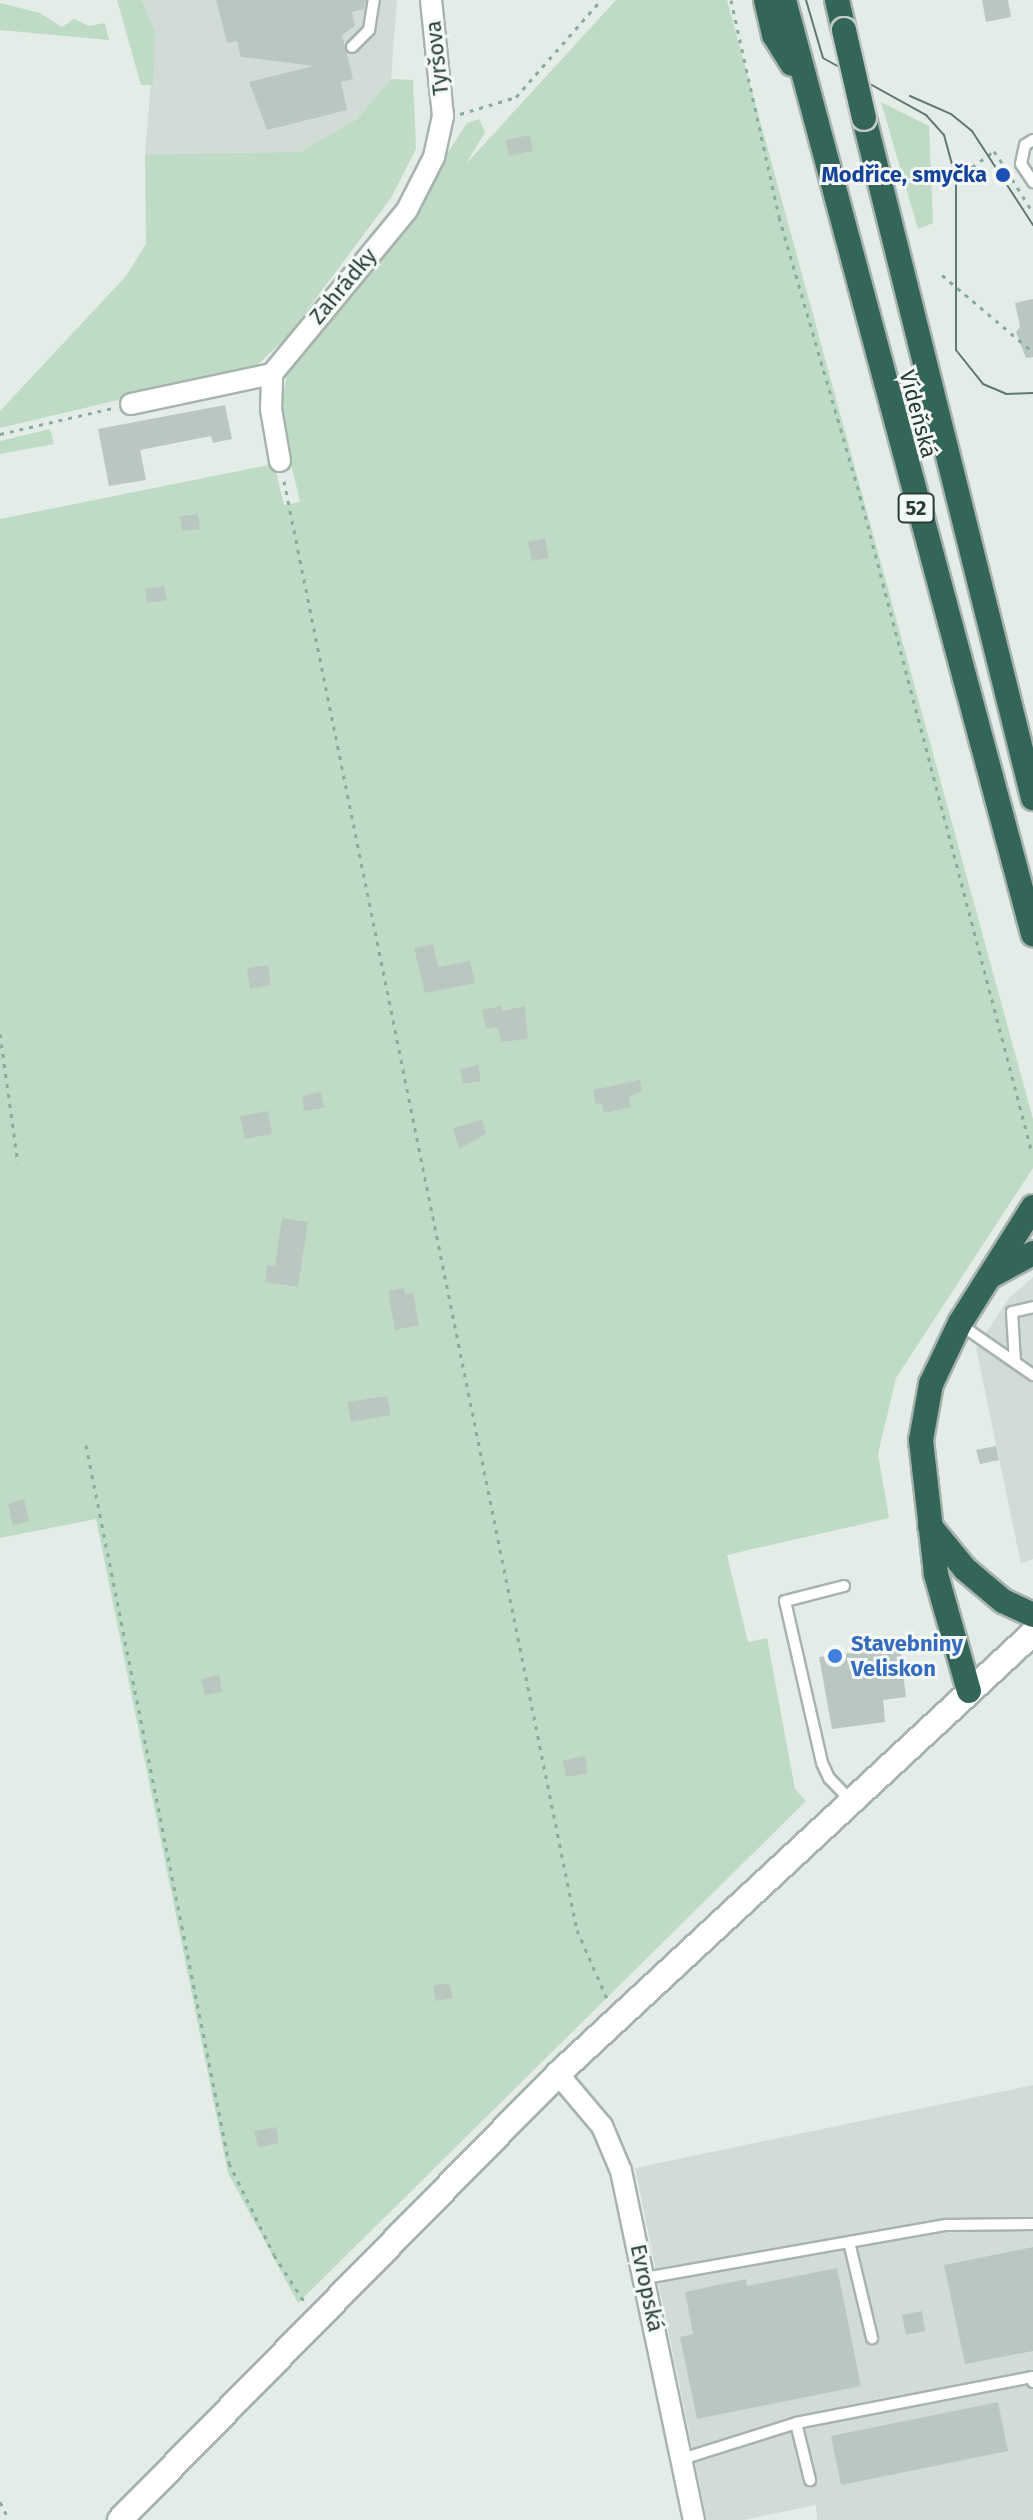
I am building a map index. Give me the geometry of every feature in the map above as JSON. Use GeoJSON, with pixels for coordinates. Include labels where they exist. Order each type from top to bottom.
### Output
{"type":"FeatureCollection","features":[{"type":"Feature","properties":{"kind":"highway"},"geometry":{"type":"LineString","coordinates":[[766,0],[774,35],[803,82]]}},
{"type":"Feature","properties":{"kind":"highway","name":"Vídeňská"},"geometry":{"type":"LineString","coordinates":[[784,0],[803,82],[1033,934]]}},
{"type":"Feature","properties":{"kind":"highway","name":"Vídeňská"},"geometry":{"type":"LineString","coordinates":[[837,0],[1033,798]]}},
{"type":"Feature","properties":{"kind":"highway"},"geometry":{"type":"LineString","coordinates":[[969,1691],[936,1574],[921,1440],[931,1384],[960,1323],[1033,1207]]}},
{"type":"Feature","properties":{"kind":"highway"},"geometry":{"type":"LineString","coordinates":[[989,1278],[1033,1253]]}},
{"type":"Feature","properties":{"kind":"highway"},"geometry":{"type":"LineString","coordinates":[[929,1524],[975,1577],[1003,1601],[1033,1615]]}},
{"type":"Feature","properties":{"kind":"main road"},"geometry":{"type":"LineString","coordinates":[[120,2520],[558,2074],[1033,1633]]}},
{"type":"Feature","properties":{"kind":"street","name":"Tyršova"},"geometry":{"type":"LineString","coordinates":[[431,0],[443,116]]}},
{"type":"Feature","properties":{"kind":"street","name":"Zahrádky"},"geometry":{"type":"LineString","coordinates":[[272,374],[407,210],[434,157],[443,116]]}},
{"type":"Feature","properties":{"kind":"street"},"geometry":{"type":"LineString","coordinates":[[131,404],[272,374],[271,409],[280,461]]}},
{"type":"Feature","properties":{"kind":"street","name":"Evropská"},"geometry":{"type":"LineString","coordinates":[[558,2074],[602,2126],[621,2171],[694,2520]]}},
{"type":"Feature","properties":{"kind":"lane"},"geometry":{"type":"LineString","coordinates":[[352,47],[369,30],[374,0]]}},
{"type":"Feature","properties":{"kind":"lane"},"geometry":{"type":"LineString","coordinates":[[1033,140],[1025,145],[1021,164],[1033,182]]}},
{"type":"Feature","properties":{"kind":"lane"},"geometry":{"type":"LineString","coordinates":[[1015,1362],[1012,1312],[1033,1307]]}},
{"type":"Feature","properties":{"kind":"lane"},"geometry":{"type":"LineString","coordinates":[[960,1323],[1033,1375]]}},
{"type":"Feature","properties":{"kind":"lane"},"geometry":{"type":"LineString","coordinates":[[844,1586],[785,1601],[822,1763],[829,1778],[850,1800]]}},
{"type":"Feature","properties":{"kind":"lane"},"geometry":{"type":"LineString","coordinates":[[645,2278],[947,2225],[1033,2224]]}},
{"type":"Feature","properties":{"kind":"lane"},"geometry":{"type":"LineString","coordinates":[[849,2242],[872,2338]]}},
{"type":"Feature","properties":{"kind":"lane"},"geometry":{"type":"LineString","coordinates":[[682,2459],[796,2423],[1032,2377],[1033,2382]]}},
{"type":"Feature","properties":{"kind":"lane"},"geometry":{"type":"LineString","coordinates":[[796,2423],[810,2480]]}},
{"type":"Feature","properties":{"kind":"path"},"geometry":{"type":"LineString","coordinates":[[443,116],[494,108],[516,97],[601,0]]}},
{"type":"Feature","properties":{"kind":"path"},"geometry":{"type":"LineString","coordinates":[[731,0],[779,217],[860,496],[1032,1153]]}},
{"type":"Feature","properties":{"kind":"path"},"geometry":{"type":"LineString","coordinates":[[944,180],[956,179],[994,151],[1033,213]]}},
{"type":"Feature","properties":{"kind":"path"},"geometry":{"type":"LineString","coordinates":[[942,275],[1033,352]]}},
{"type":"Feature","properties":{"kind":"path"},"geometry":{"type":"LineString","coordinates":[[0,434],[131,404]]}},
{"type":"Feature","properties":{"kind":"path"},"geometry":{"type":"LineString","coordinates":[[280,461],[577,1930],[597,1985],[619,2016]]}},
{"type":"Feature","properties":{"kind":"path"},"geometry":{"type":"LineString","coordinates":[[0,1034],[18,1163]]}},
{"type":"Feature","properties":{"kind":"path"},"geometry":{"type":"LineString","coordinates":[[86,1445],[229,2163],[274,2255],[306,2303],[321,2314]]}},
{"type":"Feature","properties":{"kind":"path"},"geometry":{"type":"LineString","coordinates":[[0,2502],[9,2520]]}},
{"type":"Feature","properties":{"kind":"shaded area"},"geometry":{"type":"Polygon","coordinates":[[[142,0],[397,0],[391,79],[357,119],[300,152],[145,154],[155,31],[142,0]]]}},
{"type":"Feature","properties":{"kind":"shaded area"},"geometry":{"type":"Polygon","coordinates":[[[1033,1277],[1033,1559],[1021,1564],[976,1348],[1009,1298],[1033,1277]]]}},
{"type":"Feature","properties":{"kind":"shaded area"},"geometry":{"type":"Polygon","coordinates":[[[1033,2085],[1033,2520],[817,2520],[816,2505],[743,2520],[707,2520],[635,2168],[1033,2085]]]}},
{"type":"Feature","properties":{"kind":"green space"},"geometry":{"type":"Polygon","coordinates":[[[117,0],[142,0],[155,31],[153,85],[141,85],[117,0]]]}},
{"type":"Feature","properties":{"kind":"green space"},"geometry":{"type":"Polygon","coordinates":[[[616,0],[727,0],[1033,1119],[1033,1168],[896,1378],[878,1454],[889,1518],[727,1555],[748,1642],[767,1638],[795,1789],[806,1801],[298,2303],[228,2173],[96,1519],[0,1538],[0,519],[274,464],[284,505],[300,502],[280,415],[289,361],[385,249],[467,123],[479,119],[485,132],[466,164],[616,0]]]}},
{"type":"Feature","properties":{"kind":"green space"},"geometry":{"type":"Polygon","coordinates":[[[0,3],[40,13],[62,27],[74,19],[89,26],[105,23],[109,40],[0,30],[0,3]]]}},
{"type":"Feature","properties":{"kind":"green space"},"geometry":{"type":"Polygon","coordinates":[[[391,79],[413,80],[416,149],[391,198],[287,337],[254,368],[0,428],[0,411],[126,276],[146,244],[145,154],[300,152],[357,119],[391,79]]]}},
{"type":"Feature","properties":{"kind":"green space"},"geometry":{"type":"Polygon","coordinates":[[[881,102],[929,126],[933,223],[918,229],[881,102]]]}},
{"type":"Feature","properties":{"kind":"green space"},"geometry":{"type":"Polygon","coordinates":[[[50,429],[54,444],[0,454],[0,441],[50,429]]]}},
{"type":"Feature","properties":{"kind":"building"},"geometry":{"type":"Polygon","coordinates":[[[216,0],[366,0],[364,9],[352,12],[355,26],[342,35],[353,79],[341,82],[347,110],[267,130],[249,82],[314,66],[241,57],[237,41],[227,43],[216,0]]]}},
{"type":"Feature","properties":{"kind":"building"},"geometry":{"type":"Polygon","coordinates":[[[982,0],[1008,0],[1011,17],[986,22],[982,0]]]}},
{"type":"Feature","properties":{"kind":"building"},"geometry":{"type":"Polygon","coordinates":[[[530,135],[533,151],[509,156],[506,140],[530,135]]]}},
{"type":"Feature","properties":{"kind":"building"},"geometry":{"type":"Polygon","coordinates":[[[1033,299],[1033,357],[1026,358],[1016,332],[1020,327],[1015,303],[1033,299]]]}},
{"type":"Feature","properties":{"kind":"building"},"geometry":{"type":"Polygon","coordinates":[[[225,405],[232,439],[213,443],[211,436],[140,450],[146,480],[109,486],[98,429],[225,405]]]}},
{"type":"Feature","properties":{"kind":"building"},"geometry":{"type":"Polygon","coordinates":[[[198,514],[200,529],[182,531],[180,516],[198,514]]]}},
{"type":"Feature","properties":{"kind":"building"},"geometry":{"type":"Polygon","coordinates":[[[545,538],[549,558],[532,561],[528,542],[545,538]]]}},
{"type":"Feature","properties":{"kind":"building"},"geometry":{"type":"Polygon","coordinates":[[[164,586],[167,600],[147,603],[145,589],[164,586]]]}},
{"type":"Feature","properties":{"kind":"building"},"geometry":{"type":"Polygon","coordinates":[[[433,944],[438,967],[470,961],[475,983],[425,993],[414,948],[433,944]]]}},
{"type":"Feature","properties":{"kind":"building"},"geometry":{"type":"Polygon","coordinates":[[[268,965],[271,985],[250,989],[247,968],[268,965]]]}},
{"type":"Feature","properties":{"kind":"building"},"geometry":{"type":"Polygon","coordinates":[[[501,1006],[502,1011],[525,1006],[528,1039],[501,1042],[498,1027],[486,1029],[482,1010],[501,1006]]]}},
{"type":"Feature","properties":{"kind":"building"},"geometry":{"type":"Polygon","coordinates":[[[478,1065],[481,1081],[463,1084],[460,1069],[478,1065]]]}},
{"type":"Feature","properties":{"kind":"building"},"geometry":{"type":"Polygon","coordinates":[[[640,1080],[642,1092],[629,1096],[631,1107],[604,1113],[602,1103],[596,1105],[593,1090],[640,1080]]]}},
{"type":"Feature","properties":{"kind":"building"},"geometry":{"type":"Polygon","coordinates":[[[321,1092],[324,1108],[304,1111],[302,1096],[321,1092]]]}},
{"type":"Feature","properties":{"kind":"building"},"geometry":{"type":"Polygon","coordinates":[[[268,1111],[272,1134],[245,1139],[240,1116],[268,1111]]]}},
{"type":"Feature","properties":{"kind":"building"},"geometry":{"type":"Polygon","coordinates":[[[482,1120],[486,1134],[459,1149],[453,1128],[482,1120]]]}},
{"type":"Feature","properties":{"kind":"building"},"geometry":{"type":"Polygon","coordinates":[[[282,1218],[308,1222],[298,1287],[265,1282],[267,1265],[275,1266],[282,1218]]]}},
{"type":"Feature","properties":{"kind":"building"},"geometry":{"type":"Polygon","coordinates":[[[404,1288],[405,1294],[413,1293],[419,1325],[395,1330],[388,1291],[404,1288]]]}},
{"type":"Feature","properties":{"kind":"building"},"geometry":{"type":"Polygon","coordinates":[[[387,1396],[391,1415],[351,1422],[347,1402],[387,1396]]]}},
{"type":"Feature","properties":{"kind":"building"},"geometry":{"type":"Polygon","coordinates":[[[996,1446],[999,1460],[980,1464],[976,1450],[996,1446]]]}},
{"type":"Feature","properties":{"kind":"building"},"geometry":{"type":"Polygon","coordinates":[[[24,1499],[29,1521],[13,1525],[8,1504],[24,1499]]]}},
{"type":"Feature","properties":{"kind":"building"},"geometry":{"type":"Polygon","coordinates":[[[900,1647],[906,1697],[883,1700],[885,1722],[832,1729],[819,1657],[900,1647]]]}},
{"type":"Feature","properties":{"kind":"building"},"geometry":{"type":"Polygon","coordinates":[[[219,1675],[222,1692],[205,1695],[201,1679],[219,1675]]]}},
{"type":"Feature","properties":{"kind":"building"},"geometry":{"type":"Polygon","coordinates":[[[585,1756],[588,1773],[566,1777],[563,1760],[585,1756]]]}},
{"type":"Feature","properties":{"kind":"building"},"geometry":{"type":"Polygon","coordinates":[[[449,1983],[453,1998],[436,2001],[433,1986],[449,1983]]]}},
{"type":"Feature","properties":{"kind":"building"},"geometry":{"type":"Polygon","coordinates":[[[276,2127],[279,2143],[258,2148],[254,2131],[276,2127]]]}},
{"type":"Feature","properties":{"kind":"building"},"geometry":{"type":"Polygon","coordinates":[[[1033,2247],[1033,2351],[965,2364],[944,2265],[1033,2247]]]}},
{"type":"Feature","properties":{"kind":"building"},"geometry":{"type":"Polygon","coordinates":[[[837,2268],[861,2386],[697,2419],[680,2337],[693,2334],[685,2292],[746,2279],[747,2286],[837,2268]]]}},
{"type":"Feature","properties":{"kind":"building"},"geometry":{"type":"Polygon","coordinates":[[[922,2311],[925,2331],[906,2335],[902,2315],[922,2311]]]}},
{"type":"Feature","properties":{"kind":"building"},"geometry":{"type":"Polygon","coordinates":[[[998,2402],[1008,2451],[841,2485],[831,2436],[998,2402]]]}},
{"type":"Feature","properties":{"kind":"tram line"},"geometry":{"type":"LineString","coordinates":[[806,0],[823,58],[926,115],[944,135],[956,179],[956,350],[983,384],[1006,394],[1033,393]]}},
{"type":"Feature","properties":{"kind":"tram line"},"geometry":{"type":"LineString","coordinates":[[910,96],[951,114],[972,131],[1033,225]]}},
{"type":"Feature","properties":{"kind":"place","name":"Modřice, smyčka"},"geometry":{"type":"Point","coordinates":[1003,175]}},
{"type":"Feature","properties":{"kind":"place","name":"Stavebniny Veliskon"},"geometry":{"type":"Point","coordinates":[835,1656]}}]}
